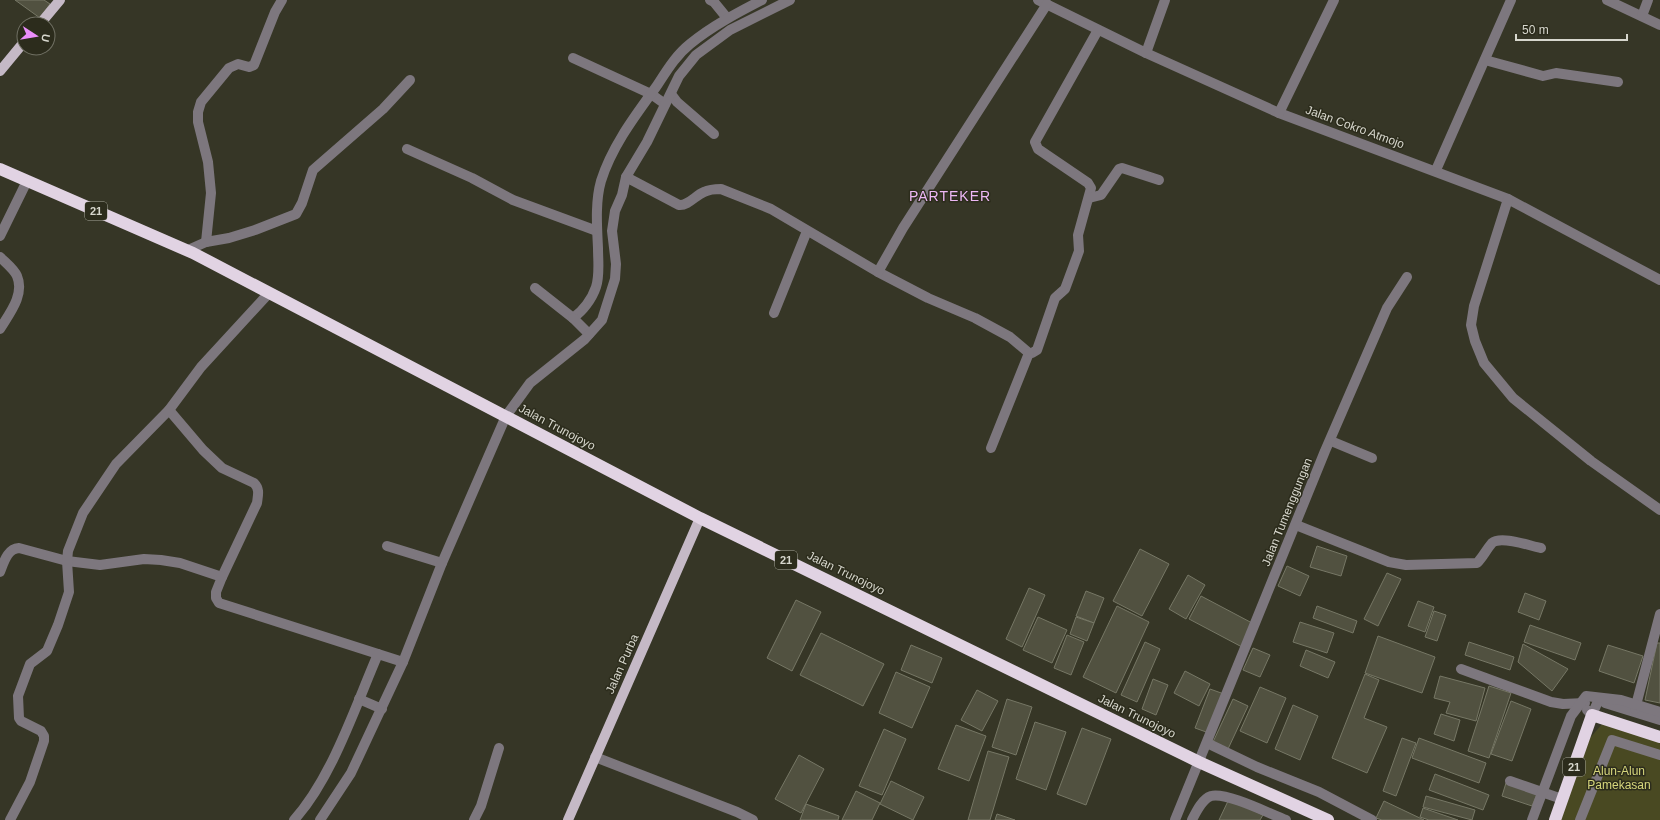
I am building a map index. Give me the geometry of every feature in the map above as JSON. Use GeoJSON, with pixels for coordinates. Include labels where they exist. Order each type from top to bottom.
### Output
{"type":"FeatureCollection","features":[{"type":"Feature","properties":{"kind":"highway","name":"21"},"geometry":{"type":"LineString","coordinates":[[0,169],[191,252]]}},
{"type":"Feature","properties":{"kind":"highway","name":"Jalan Trunojoyo"},"geometry":{"type":"LineString","coordinates":[[191,252],[700,518],[1199,762],[1328,820]]}},
{"type":"Feature","properties":{"kind":"highway","name":"21"},"geometry":{"type":"LineString","coordinates":[[1555,820],[1592,715]]}},
{"type":"Feature","properties":{"kind":"highway"},"geometry":{"type":"LineString","coordinates":[[1592,715],[1660,737]]}},
{"type":"Feature","properties":{"kind":"main road"},"geometry":{"type":"LineString","coordinates":[[47,16],[60,0]]}},
{"type":"Feature","properties":{"kind":"main road"},"geometry":{"type":"LineString","coordinates":[[0,71],[16,52]]}},
{"type":"Feature","properties":{"kind":"main road","name":"Jalan Purba"},"geometry":{"type":"LineString","coordinates":[[568,820],[700,518]]}},
{"type":"Feature","properties":{"kind":"street"},"geometry":{"type":"LineString","coordinates":[[206,242],[211,193],[208,162],[198,122],[201,102],[229,68],[238,64],[249,67],[254,65],[275,12],[282,0]]}},
{"type":"Feature","properties":{"kind":"street"},"geometry":{"type":"LineString","coordinates":[[710,0],[714,2],[727,18]]}},
{"type":"Feature","properties":{"kind":"street"},"geometry":{"type":"LineString","coordinates":[[573,318],[580,312],[593,295],[596,286],[598,270],[597,231],[601,181],[625,130],[658,99],[671,94],[679,76],[727,18],[762,0]]}},
{"type":"Feature","properties":{"kind":"street"},"geometry":{"type":"LineString","coordinates":[[294,820],[305,808],[317,789],[336,753],[403,662],[442,563],[506,416],[530,383],[587,336],[602,320],[615,279],[616,264],[612,231],[615,211],[622,195],[626,177],[647,142],[658,99],[678,56],[689,44],[716,33],[730,30],[790,0]]}},
{"type":"Feature","properties":{"kind":"street"},"geometry":{"type":"LineString","coordinates":[[1146,53],[1165,0]]}},
{"type":"Feature","properties":{"kind":"street"},"geometry":{"type":"LineString","coordinates":[[1280,113],[1334,0]]}},
{"type":"Feature","properties":{"kind":"street"},"geometry":{"type":"LineString","coordinates":[[1436,170],[1511,0]]}},
{"type":"Feature","properties":{"kind":"street"},"geometry":{"type":"LineString","coordinates":[[1607,0],[1660,25]]}},
{"type":"Feature","properties":{"kind":"street"},"geometry":{"type":"LineString","coordinates":[[1642,16],[1648,0]]}},
{"type":"Feature","properties":{"kind":"street"},"geometry":{"type":"LineString","coordinates":[[878,272],[1041,1]]}},
{"type":"Feature","properties":{"kind":"street","name":"Jalan Cokro Atmojo"},"geometry":{"type":"LineString","coordinates":[[1041,1],[1146,53],[1280,113],[1436,170],[1508,199],[1660,280]]}},
{"type":"Feature","properties":{"kind":"street"},"geometry":{"type":"LineString","coordinates":[[626,177],[683,206],[704,192],[712,189],[720,189],[771,209],[878,272],[1010,337],[1029,353],[1035,352],[1056,298],[1065,289],[1079,251],[1078,235],[1091,188],[1088,183],[1038,149],[1035,142],[1098,30]]}},
{"type":"Feature","properties":{"kind":"street"},"geometry":{"type":"LineString","coordinates":[[573,58],[658,99]]}},
{"type":"Feature","properties":{"kind":"street"},"geometry":{"type":"LineString","coordinates":[[1485,60],[1543,76],[1556,73],[1618,82]]}},
{"type":"Feature","properties":{"kind":"street"},"geometry":{"type":"LineString","coordinates":[[191,252],[206,242],[229,238],[255,230],[296,214],[302,203],[313,170],[383,109],[410,80]]}},
{"type":"Feature","properties":{"kind":"street"},"geometry":{"type":"LineString","coordinates":[[671,94],[677,102],[714,134]]}},
{"type":"Feature","properties":{"kind":"street"},"geometry":{"type":"LineString","coordinates":[[407,149],[472,178],[513,200],[597,231]]}},
{"type":"Feature","properties":{"kind":"street"},"geometry":{"type":"LineString","coordinates":[[1089,198],[1101,195],[1119,169],[1122,168],[1159,180]]}},
{"type":"Feature","properties":{"kind":"street"},"geometry":{"type":"LineString","coordinates":[[0,236],[27,181]]}},
{"type":"Feature","properties":{"kind":"street"},"geometry":{"type":"LineString","coordinates":[[1508,199],[1474,306],[1471,325],[1475,341],[1484,363],[1513,398],[1591,461],[1660,510]]}},
{"type":"Feature","properties":{"kind":"street"},"geometry":{"type":"LineString","coordinates":[[774,313],[807,231]]}},
{"type":"Feature","properties":{"kind":"street"},"geometry":{"type":"LineString","coordinates":[[0,257],[14,272],[19,284],[17,299],[0,329]]}},
{"type":"Feature","properties":{"kind":"street","name":"Jalan Tumenggungan"},"geometry":{"type":"LineString","coordinates":[[1175,820],[1387,308],[1407,276]]}},
{"type":"Feature","properties":{"kind":"street"},"geometry":{"type":"LineString","coordinates":[[535,288],[573,318],[587,336]]}},
{"type":"Feature","properties":{"kind":"street"},"geometry":{"type":"LineString","coordinates":[[10,820],[32,776],[44,741],[44,736],[41,731],[22,722],[19,718],[18,696],[30,664],[47,651],[58,625],[69,592],[67,561],[68,551],[83,513],[116,464],[169,410],[201,367],[269,293]]}},
{"type":"Feature","properties":{"kind":"street"},"geometry":{"type":"LineString","coordinates":[[991,448],[1029,353]]}},
{"type":"Feature","properties":{"kind":"street"},"geometry":{"type":"LineString","coordinates":[[169,410],[203,450],[222,468],[254,483],[258,487],[259,493],[257,503],[216,592],[216,598],[219,603],[403,662]]}},
{"type":"Feature","properties":{"kind":"street"},"geometry":{"type":"LineString","coordinates":[[1331,441],[1372,458]]}},
{"type":"Feature","properties":{"kind":"street"},"geometry":{"type":"LineString","coordinates":[[1296,525],[1389,562],[1406,565],[1477,563],[1492,543],[1502,539],[1541,548]]}},
{"type":"Feature","properties":{"kind":"street"},"geometry":{"type":"LineString","coordinates":[[387,546],[442,563]]}},
{"type":"Feature","properties":{"kind":"street"},"geometry":{"type":"LineString","coordinates":[[0,572],[8,554],[14,548],[19,548],[67,561],[100,564],[144,559],[161,560],[180,563],[222,577]]}},
{"type":"Feature","properties":{"kind":"street"},"geometry":{"type":"LineString","coordinates":[[1635,708],[1660,614]]}},
{"type":"Feature","properties":{"kind":"street"},"geometry":{"type":"LineString","coordinates":[[320,820],[351,772],[371,704],[378,654]]}},
{"type":"Feature","properties":{"kind":"street"},"geometry":{"type":"LineString","coordinates":[[1461,669],[1551,702],[1581,704],[1598,701],[1660,712]]}},
{"type":"Feature","properties":{"kind":"street"},"geometry":{"type":"LineString","coordinates":[[1532,820],[1571,716],[1586,696],[1606,697],[1635,708],[1660,720]]}},
{"type":"Feature","properties":{"kind":"street"},"geometry":{"type":"LineString","coordinates":[[1581,704],[1592,715],[1598,701]]}},
{"type":"Feature","properties":{"kind":"street"},"geometry":{"type":"LineString","coordinates":[[1580,820],[1612,740],[1660,755]]}},
{"type":"Feature","properties":{"kind":"street"},"geometry":{"type":"LineString","coordinates":[[1207,743],[1258,767],[1319,792],[1372,820]]}},
{"type":"Feature","properties":{"kind":"street"},"geometry":{"type":"LineString","coordinates":[[474,820],[481,806],[499,748]]}},
{"type":"Feature","properties":{"kind":"street"},"geometry":{"type":"LineString","coordinates":[[595,757],[737,812],[753,820]]}},
{"type":"Feature","properties":{"kind":"street"},"geometry":{"type":"LineString","coordinates":[[1510,781],[1562,799]]}},
{"type":"Feature","properties":{"kind":"street"},"geometry":{"type":"LineString","coordinates":[[1192,820],[1203,801],[1211,796],[1218,796],[1236,800],[1286,820]]}},
{"type":"Feature","properties":{"kind":"green space","name":"Alun-Alun Pamekasan"},"geometry":{"type":"Polygon","coordinates":[[[1603,723],[1660,742],[1660,820],[1560,820],[1590,738],[1603,723]]]}},
{"type":"Feature","properties":{"kind":"building"},"geometry":{"type":"Polygon","coordinates":[[[15,0],[44,0],[50,4],[41,16],[37,16],[15,0]]]}},
{"type":"Feature","properties":{"kind":"building"},"geometry":{"type":"Polygon","coordinates":[[[1317,546],[1347,556],[1341,576],[1310,567],[1317,546]]]}},
{"type":"Feature","properties":{"kind":"building"},"geometry":{"type":"Polygon","coordinates":[[[1140,549],[1169,564],[1142,616],[1113,601],[1140,549]]]}},
{"type":"Feature","properties":{"kind":"building"},"geometry":{"type":"Polygon","coordinates":[[[1287,566],[1309,576],[1300,596],[1278,586],[1287,566]]]}},
{"type":"Feature","properties":{"kind":"building"},"geometry":{"type":"Polygon","coordinates":[[[1387,573],[1401,579],[1378,626],[1364,619],[1387,573]]]}},
{"type":"Feature","properties":{"kind":"building"},"geometry":{"type":"Polygon","coordinates":[[[1188,575],[1205,585],[1186,619],[1169,609],[1188,575]]]}},
{"type":"Feature","properties":{"kind":"building"},"geometry":{"type":"Polygon","coordinates":[[[1029,588],[1045,595],[1022,647],[1006,639],[1029,588]]]}},
{"type":"Feature","properties":{"kind":"building"},"geometry":{"type":"Polygon","coordinates":[[[1086,591],[1104,598],[1094,623],[1076,616],[1086,591]]]}},
{"type":"Feature","properties":{"kind":"building"},"geometry":{"type":"Polygon","coordinates":[[[1525,593],[1546,601],[1539,620],[1518,612],[1525,593]]]}},
{"type":"Feature","properties":{"kind":"building"},"geometry":{"type":"Polygon","coordinates":[[[1201,596],[1254,624],[1242,647],[1189,619],[1201,596]]]}},
{"type":"Feature","properties":{"kind":"building"},"geometry":{"type":"Polygon","coordinates":[[[796,600],[821,612],[792,671],[767,658],[796,600]]]}},
{"type":"Feature","properties":{"kind":"building"},"geometry":{"type":"Polygon","coordinates":[[[1418,601],[1434,607],[1425,632],[1408,626],[1418,601]]]}},
{"type":"Feature","properties":{"kind":"building"},"geometry":{"type":"Polygon","coordinates":[[[1117,606],[1149,622],[1116,693],[1083,677],[1117,606]]]}},
{"type":"Feature","properties":{"kind":"building"},"geometry":{"type":"Polygon","coordinates":[[[1317,606],[1357,621],[1353,633],[1313,618],[1317,606]]]}},
{"type":"Feature","properties":{"kind":"building"},"geometry":{"type":"Polygon","coordinates":[[[1434,611],[1446,615],[1437,641],[1425,637],[1434,611]]]}},
{"type":"Feature","properties":{"kind":"building"},"geometry":{"type":"Polygon","coordinates":[[[1038,617],[1067,630],[1052,663],[1023,650],[1038,617]]]}},
{"type":"Feature","properties":{"kind":"building"},"geometry":{"type":"Polygon","coordinates":[[[1076,617],[1094,623],[1087,641],[1070,634],[1076,617]]]}},
{"type":"Feature","properties":{"kind":"building"},"geometry":{"type":"Polygon","coordinates":[[[1300,622],[1334,633],[1327,653],[1293,642],[1300,622]]]}},
{"type":"Feature","properties":{"kind":"building"},"geometry":{"type":"Polygon","coordinates":[[[1530,625],[1581,643],[1575,660],[1524,642],[1530,625]]]}},
{"type":"Feature","properties":{"kind":"building"},"geometry":{"type":"Polygon","coordinates":[[[821,633],[884,664],[863,706],[800,675],[821,633]]]}},
{"type":"Feature","properties":{"kind":"building"},"geometry":{"type":"Polygon","coordinates":[[[1067,635],[1084,642],[1071,675],[1054,668],[1067,635]]]}},
{"type":"Feature","properties":{"kind":"building"},"geometry":{"type":"Polygon","coordinates":[[[1378,636],[1435,657],[1422,693],[1365,673],[1378,636]]]}},
{"type":"Feature","properties":{"kind":"building"},"geometry":{"type":"Polygon","coordinates":[[[1145,642],[1160,649],[1137,702],[1121,695],[1145,642]]]}},
{"type":"Feature","properties":{"kind":"building"},"geometry":{"type":"Polygon","coordinates":[[[1469,642],[1514,657],[1510,670],[1465,655],[1469,642]]]}},
{"type":"Feature","properties":{"kind":"building"},"geometry":{"type":"Polygon","coordinates":[[[1657,643],[1660,643],[1660,703],[1645,700],[1657,643]]]}},
{"type":"Feature","properties":{"kind":"building"},"geometry":{"type":"Polygon","coordinates":[[[1523,644],[1568,669],[1552,691],[1518,662],[1523,644]]]}},
{"type":"Feature","properties":{"kind":"building"},"geometry":{"type":"Polygon","coordinates":[[[911,645],[942,658],[932,683],[901,670],[911,645]]]}},
{"type":"Feature","properties":{"kind":"building"},"geometry":{"type":"Polygon","coordinates":[[[1608,645],[1643,656],[1634,683],[1599,671],[1608,645]]]}},
{"type":"Feature","properties":{"kind":"building"},"geometry":{"type":"Polygon","coordinates":[[[1253,648],[1270,655],[1260,677],[1243,670],[1253,648]]]}},
{"type":"Feature","properties":{"kind":"building"},"geometry":{"type":"Polygon","coordinates":[[[1306,650],[1335,662],[1328,678],[1300,666],[1306,650]]]}},
{"type":"Feature","properties":{"kind":"building"},"geometry":{"type":"Polygon","coordinates":[[[1185,671],[1210,684],[1199,706],[1174,693],[1185,671]]]}},
{"type":"Feature","properties":{"kind":"building"},"geometry":{"type":"Polygon","coordinates":[[[896,672],[930,687],[912,728],[879,713],[896,672]]]}},
{"type":"Feature","properties":{"kind":"building"},"geometry":{"type":"Polygon","coordinates":[[[1365,674],[1379,680],[1364,718],[1387,727],[1367,773],[1332,758],[1365,674]]]}},
{"type":"Feature","properties":{"kind":"building"},"geometry":{"type":"Polygon","coordinates":[[[1440,676],[1485,688],[1476,721],[1446,713],[1450,702],[1434,698],[1440,676]]]}},
{"type":"Feature","properties":{"kind":"building"},"geometry":{"type":"Polygon","coordinates":[[[1153,679],[1168,685],[1156,715],[1142,709],[1153,679]]]}},
{"type":"Feature","properties":{"kind":"building"},"geometry":{"type":"Polygon","coordinates":[[[1489,686],[1511,693],[1489,758],[1468,751],[1489,686]]]}},
{"type":"Feature","properties":{"kind":"building"},"geometry":{"type":"Polygon","coordinates":[[[1260,687],[1286,698],[1267,743],[1240,731],[1260,687]]]}},
{"type":"Feature","properties":{"kind":"building"},"geometry":{"type":"Polygon","coordinates":[[[1210,689],[1224,694],[1209,733],[1195,728],[1210,689]]]}},
{"type":"Feature","properties":{"kind":"building"},"geometry":{"type":"Polygon","coordinates":[[[977,690],[998,701],[982,731],[961,720],[977,690]]]}},
{"type":"Feature","properties":{"kind":"building"},"geometry":{"type":"Polygon","coordinates":[[[1007,699],[1032,707],[1016,755],[992,747],[1007,699]]]}},
{"type":"Feature","properties":{"kind":"building"},"geometry":{"type":"Polygon","coordinates":[[[1233,699],[1248,706],[1228,749],[1213,742],[1233,699]]]}},
{"type":"Feature","properties":{"kind":"building"},"geometry":{"type":"Polygon","coordinates":[[[1511,701],[1531,709],[1512,761],[1491,754],[1511,701]]]}},
{"type":"Feature","properties":{"kind":"building"},"geometry":{"type":"Polygon","coordinates":[[[1293,705],[1318,716],[1300,760],[1275,749],[1293,705]]]}},
{"type":"Feature","properties":{"kind":"building"},"geometry":{"type":"Polygon","coordinates":[[[1441,714],[1460,720],[1454,741],[1434,734],[1441,714]]]}},
{"type":"Feature","properties":{"kind":"building"},"geometry":{"type":"Polygon","coordinates":[[[1035,722],[1066,732],[1046,790],[1016,779],[1035,722]]]}},
{"type":"Feature","properties":{"kind":"building"},"geometry":{"type":"Polygon","coordinates":[[[956,725],[986,736],[969,781],[938,769],[956,725]]]}},
{"type":"Feature","properties":{"kind":"building"},"geometry":{"type":"Polygon","coordinates":[[[1082,728],[1111,739],[1086,805],[1057,794],[1082,728]]]}},
{"type":"Feature","properties":{"kind":"building"},"geometry":{"type":"Polygon","coordinates":[[[884,729],[906,739],[882,795],[859,786],[884,729]]]}},
{"type":"Feature","properties":{"kind":"building"},"geometry":{"type":"Polygon","coordinates":[[[1402,738],[1416,743],[1396,796],[1383,791],[1402,738]]]}},
{"type":"Feature","properties":{"kind":"building"},"geometry":{"type":"Polygon","coordinates":[[[1419,738],[1486,763],[1479,783],[1412,758],[1419,738]]]}},
{"type":"Feature","properties":{"kind":"building"},"geometry":{"type":"Polygon","coordinates":[[[988,751],[1009,757],[990,820],[968,820],[988,751]]]}},
{"type":"Feature","properties":{"kind":"building"},"geometry":{"type":"Polygon","coordinates":[[[799,755],[824,769],[801,813],[775,799],[799,755]]]}},
{"type":"Feature","properties":{"kind":"building"},"geometry":{"type":"Polygon","coordinates":[[[1435,774],[1489,795],[1483,810],[1429,790],[1435,774]]]}},
{"type":"Feature","properties":{"kind":"building"},"geometry":{"type":"Polygon","coordinates":[[[891,781],[924,797],[913,820],[880,804],[891,781]]]}},
{"type":"Feature","properties":{"kind":"building"},"geometry":{"type":"Polygon","coordinates":[[[1506,783],[1537,794],[1532,806],[1502,796],[1506,783]]]}},
{"type":"Feature","properties":{"kind":"building"},"geometry":{"type":"Polygon","coordinates":[[[856,791],[880,803],[872,820],[842,820],[856,791]]]}},
{"type":"Feature","properties":{"kind":"building"},"geometry":{"type":"Polygon","coordinates":[[[1426,796],[1475,810],[1472,820],[1423,807],[1426,796]]]}},
{"type":"Feature","properties":{"kind":"building"},"geometry":{"type":"Polygon","coordinates":[[[1229,799],[1263,815],[1260,820],[1219,820],[1229,799]]]}},
{"type":"Feature","properties":{"kind":"building"},"geometry":{"type":"Polygon","coordinates":[[[1384,801],[1424,820],[1382,820],[1376,818],[1384,801]]]}},
{"type":"Feature","properties":{"kind":"building"},"geometry":{"type":"Polygon","coordinates":[[[806,804],[839,816],[838,820],[800,820],[806,804]]]}},
{"type":"Feature","properties":{"kind":"building"},"geometry":{"type":"Polygon","coordinates":[[[1423,808],[1458,820],[1429,820],[1420,817],[1423,808]]]}},
{"type":"Feature","properties":{"kind":"building"},"geometry":{"type":"Polygon","coordinates":[[[997,814],[1015,820],[995,820],[997,814]]]}},
{"type":"Feature","properties":{"kind":"district","name":"PARTEKER"},"geometry":{"type":"Point","coordinates":[950,196]}}]}
